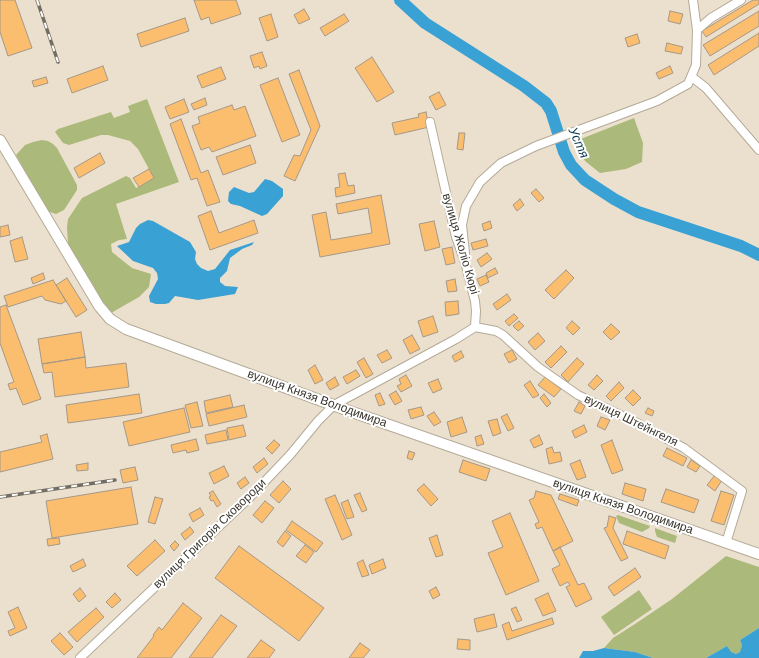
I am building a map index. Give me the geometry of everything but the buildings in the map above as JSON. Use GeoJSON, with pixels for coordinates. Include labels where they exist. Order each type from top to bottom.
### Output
{"type":"FeatureCollection","features":[{"type":"Feature","properties":{"kind":"main road","name":"вулиця Князя Володимира"},"geometry":{"type":"LineString","coordinates":[[0,140],[99,306],[110,319],[126,329],[334,405],[759,554]]}},
{"type":"Feature","properties":{"kind":"street"},"geometry":{"type":"LineString","coordinates":[[465,262],[462,225],[466,206],[480,182],[488,173],[501,163],[536,146],[658,101],[688,84],[696,66],[697,30],[692,0]]}},
{"type":"Feature","properties":{"kind":"street"},"geometry":{"type":"LineString","coordinates":[[697,30],[712,18],[741,0]]}},
{"type":"Feature","properties":{"kind":"street"},"geometry":{"type":"LineString","coordinates":[[692,77],[706,88],[759,150]]}},
{"type":"Feature","properties":{"kind":"street","name":"вулиця Жоліо Кюрі"},"geometry":{"type":"LineString","coordinates":[[430,122],[456,237],[465,262],[475,301],[475,327]]}},
{"type":"Feature","properties":{"kind":"street"},"geometry":{"type":"LineString","coordinates":[[334,405],[456,339],[475,327]]}},
{"type":"Feature","properties":{"kind":"street","name":"вулиця Штейнгеля"},"geometry":{"type":"LineString","coordinates":[[475,327],[496,331],[503,335],[538,367],[578,396],[633,421],[684,448],[742,491],[726,543]]}},
{"type":"Feature","properties":{"kind":"street","name":"вулиця Григорія Сковороди"},"geometry":{"type":"LineString","coordinates":[[80,658],[249,498],[290,455],[318,421],[334,405]]}},
{"type":"Feature","properties":{"kind":"green space"},"geometry":{"type":"Polygon","coordinates":[[[147,99],[179,182],[116,204],[127,239],[119,240],[111,244],[112,252],[132,268],[151,274],[149,287],[139,297],[111,313],[105,306],[73,254],[68,243],[68,219],[82,198],[126,176],[130,178],[136,188],[154,178],[138,149],[130,141],[108,135],[101,135],[69,145],[63,143],[55,132],[58,129],[111,112],[114,118],[130,112],[128,106],[147,99]]]}},
{"type":"Feature","properties":{"kind":"green space"},"geometry":{"type":"Polygon","coordinates":[[[634,118],[643,143],[642,162],[626,169],[600,173],[585,161],[573,142],[634,118]]]}},
{"type":"Feature","properties":{"kind":"green space"},"geometry":{"type":"Polygon","coordinates":[[[42,140],[48,141],[57,148],[77,185],[77,190],[64,210],[56,214],[47,211],[16,155],[25,145],[42,140]]]}},
{"type":"Feature","properties":{"kind":"green space"},"geometry":{"type":"Polygon","coordinates":[[[618,515],[650,526],[642,532],[619,523],[616,516],[618,515]]]}},
{"type":"Feature","properties":{"kind":"green space"},"geometry":{"type":"Polygon","coordinates":[[[655,528],[677,536],[675,543],[657,537],[655,528]]]}},
{"type":"Feature","properties":{"kind":"green space"},"geometry":{"type":"Polygon","coordinates":[[[726,556],[759,567],[759,628],[740,640],[742,645],[740,652],[736,654],[730,652],[727,646],[706,658],[653,658],[635,652],[604,648],[613,638],[672,599],[726,556]]]}},
{"type":"Feature","properties":{"kind":"green space"},"geometry":{"type":"Polygon","coordinates":[[[639,590],[652,609],[614,635],[601,617],[639,590]]]}},
{"type":"Feature","properties":{"kind":"water"},"geometry":{"type":"Polygon","coordinates":[[[265,179],[272,181],[283,189],[283,196],[267,214],[262,216],[240,206],[231,204],[228,201],[229,192],[234,187],[249,193],[254,192],[265,179]]]}},
{"type":"Feature","properties":{"kind":"water"},"geometry":{"type":"Polygon","coordinates":[[[148,220],[153,221],[190,242],[196,252],[195,259],[197,264],[201,268],[208,271],[215,269],[230,250],[254,242],[252,245],[242,249],[230,258],[227,271],[220,278],[220,282],[225,286],[238,287],[235,294],[198,300],[175,296],[169,303],[165,304],[150,302],[149,296],[158,279],[157,273],[153,268],[133,261],[117,246],[129,242],[136,228],[148,220]]]}},
{"type":"Feature","properties":{"kind":"water"},"geometry":{"type":"Polygon","coordinates":[[[759,628],[759,658],[706,658],[727,646],[731,652],[736,654],[740,652],[742,645],[740,640],[759,628]]]}},
{"type":"Feature","properties":{"kind":"water"},"geometry":{"type":"Polygon","coordinates":[[[604,648],[635,652],[653,658],[579,658],[583,651],[593,651],[604,648]]]}},
{"type":"Feature","properties":{"kind":"waterway","name":"Устя"},"geometry":{"type":"LineString","coordinates":[[400,0],[425,23],[524,86],[546,103],[551,111],[564,152],[571,165],[585,180],[614,199],[638,212],[741,246],[759,255]]}},
{"type":"Feature","properties":{"kind":"railway"},"geometry":{"type":"LineString","coordinates":[[37,0],[58,62]]}},
{"type":"Feature","properties":{"kind":"railway"},"geometry":{"type":"LineString","coordinates":[[0,497],[115,480]]}}]}
